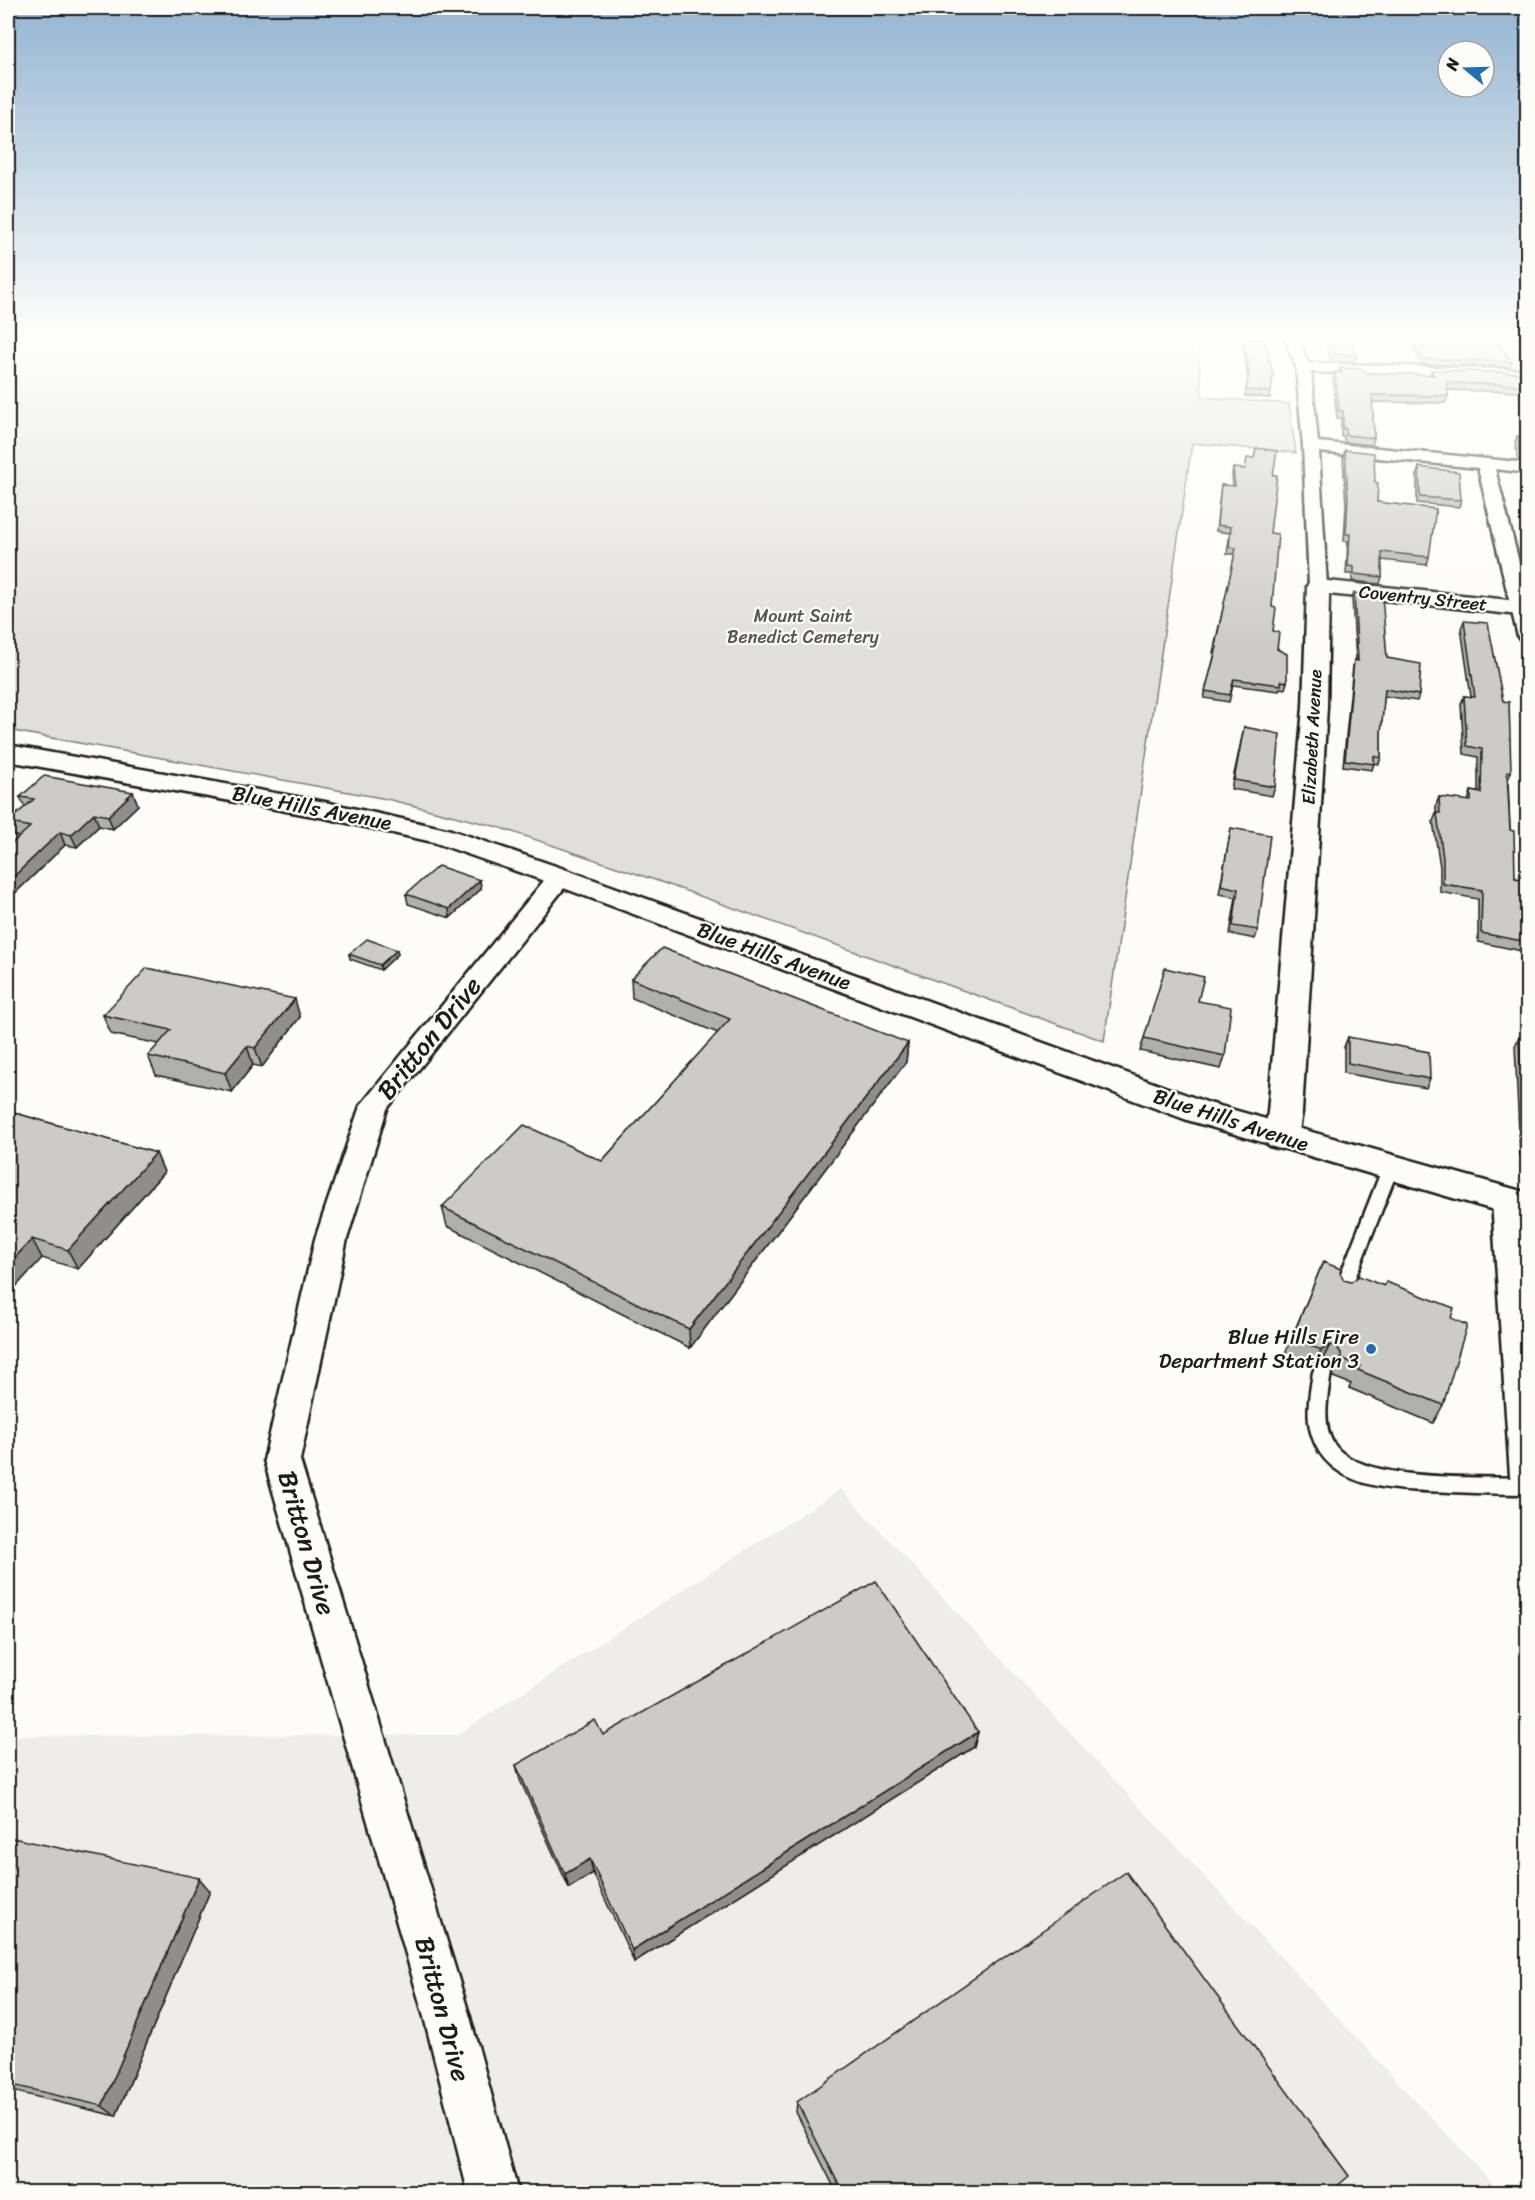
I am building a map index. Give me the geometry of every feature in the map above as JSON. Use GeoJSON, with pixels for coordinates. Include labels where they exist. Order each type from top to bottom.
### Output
{"type":"FeatureCollection","features":[{"type":"Feature","properties":{"kind":"main road","name":"Coventry Street"},"geometry":{"type":"LineString","coordinates":[[1318,586],[1525,609]]}},
{"type":"Feature","properties":{"kind":"main road","name":"Elizabeth Avenue"},"geometry":{"type":"LineString","coordinates":[[1281,1137],[1285,1112],[1315,707],[1318,586]]}},
{"type":"Feature","properties":{"kind":"main road","name":"Blue Hills Avenue"},"geometry":{"type":"LineString","coordinates":[[8,753],[393,823],[441,836],[560,877],[1167,1101],[1281,1137],[1517,1204]]}},
{"type":"Feature","properties":{"kind":"street","name":"Elizabeth Avenue"},"geometry":{"type":"LineString","coordinates":[[1311,442],[1318,586]]}},
{"type":"Feature","properties":{"kind":"street"},"geometry":{"type":"LineString","coordinates":[[1311,446],[1527,468]]}},
{"type":"Feature","properties":{"kind":"street"},"geometry":{"type":"LineString","coordinates":[[1485,463],[1525,609],[1527,637]]}},
{"type":"Feature","properties":{"kind":"street","name":"Britton Drive"},"geometry":{"type":"LineString","coordinates":[[493,2193],[447,2017],[282,1460],[331,1239],[374,1106],[560,877]]}},
{"type":"Feature","properties":{"kind":"street"},"geometry":{"type":"LineString","coordinates":[[1517,1204],[1527,1476]]}},
{"type":"Feature","properties":{"kind":"lane"},"geometry":{"type":"LineString","coordinates":[[1342,1291],[1390,1169]]}},
{"type":"Feature","properties":{"kind":"lane"},"geometry":{"type":"LineString","coordinates":[[1322,1372],[1316,1403],[1320,1435],[1326,1449],[1348,1468],[1371,1477],[1399,1482],[1527,1486]]}},
{"type":"Feature","properties":{"kind":"shaded area"},"geometry":{"type":"Polygon","coordinates":[[[841,1489],[1501,2192],[8,2192],[8,1736],[457,1735],[841,1489]]]}},
{"type":"Feature","properties":{"kind":"green space","name":"Mount Saint Benedict Cemetery"},"geometry":{"type":"Polygon","coordinates":[[[8,442],[1294,442],[1296,453],[1192,443],[1104,1041],[658,881],[498,827],[387,799],[8,730],[8,442]]]}},
{"type":"Feature","properties":{"kind":"building"},"geometry":{"type":"Polygon","coordinates":[[[1518,442],[1527,442],[1527,455],[1520,453],[1518,442]]]}},
{"type":"Feature","properties":{"kind":"building"},"geometry":{"type":"Polygon","coordinates":[[[1256,448],[1277,451],[1273,475],[1277,475],[1270,533],[1278,534],[1272,607],[1276,608],[1273,631],[1279,632],[1277,649],[1287,654],[1287,682],[1281,681],[1281,685],[1234,679],[1230,695],[1205,691],[1217,647],[1215,646],[1236,548],[1229,547],[1231,527],[1217,525],[1221,485],[1235,486],[1233,468],[1245,469],[1247,458],[1254,458],[1256,448]]]}},
{"type":"Feature","properties":{"kind":"building"},"geometry":{"type":"Polygon","coordinates":[[[1345,450],[1374,453],[1375,482],[1378,483],[1377,502],[1436,509],[1429,557],[1382,552],[1382,577],[1354,574],[1354,567],[1348,566],[1350,534],[1346,534],[1348,498],[1345,450]]]}},
{"type":"Feature","properties":{"kind":"building"},"geometry":{"type":"Polygon","coordinates":[[[1419,467],[1459,472],[1461,500],[1420,497],[1419,467]]]}},
{"type":"Feature","properties":{"kind":"building"},"geometry":{"type":"Polygon","coordinates":[[[1523,468],[1527,468],[1527,489],[1523,468]]]}},
{"type":"Feature","properties":{"kind":"building"},"geometry":{"type":"Polygon","coordinates":[[[1354,593],[1382,596],[1387,658],[1421,664],[1419,695],[1385,689],[1381,758],[1374,756],[1374,764],[1345,760],[1354,660],[1358,661],[1354,593]]]}},
{"type":"Feature","properties":{"kind":"building"},"geometry":{"type":"Polygon","coordinates":[[[1464,621],[1488,623],[1503,701],[1509,702],[1511,772],[1507,772],[1510,830],[1514,831],[1515,878],[1527,880],[1527,942],[1481,933],[1482,890],[1443,884],[1443,858],[1437,813],[1440,813],[1439,797],[1471,801],[1471,791],[1481,793],[1482,749],[1467,746],[1464,696],[1475,697],[1464,621]]]}},
{"type":"Feature","properties":{"kind":"building"},"geometry":{"type":"Polygon","coordinates":[[[1244,727],[1280,734],[1275,787],[1234,780],[1244,727]]]}},
{"type":"Feature","properties":{"kind":"building"},"geometry":{"type":"Polygon","coordinates":[[[44,776],[133,792],[108,816],[94,813],[71,835],[60,832],[8,882],[8,847],[30,827],[8,822],[34,799],[20,797],[44,776]]]}},
{"type":"Feature","properties":{"kind":"building"},"geometry":{"type":"Polygon","coordinates":[[[1231,828],[1270,835],[1258,930],[1233,926],[1238,889],[1221,885],[1231,828]]]}},
{"type":"Feature","properties":{"kind":"building"},"geometry":{"type":"Polygon","coordinates":[[[438,866],[480,880],[449,909],[406,894],[438,866]]]}},
{"type":"Feature","properties":{"kind":"building"},"geometry":{"type":"Polygon","coordinates":[[[367,939],[397,950],[380,965],[349,954],[367,939]]]}},
{"type":"Feature","properties":{"kind":"building"},"geometry":{"type":"Polygon","coordinates":[[[662,948],[908,1043],[689,1329],[442,1207],[524,1125],[602,1161],[730,1019],[631,979],[662,948]]]}},
{"type":"Feature","properties":{"kind":"building"},"geometry":{"type":"Polygon","coordinates":[[[147,968],[295,999],[255,1048],[247,1046],[225,1073],[148,1056],[171,1030],[103,1015],[147,968]]]}},
{"type":"Feature","properties":{"kind":"building"},"geometry":{"type":"Polygon","coordinates":[[[1165,968],[1204,977],[1198,1001],[1231,1007],[1225,1056],[1144,1038],[1165,968]]]}},
{"type":"Feature","properties":{"kind":"building"},"geometry":{"type":"Polygon","coordinates":[[[1348,1037],[1429,1052],[1430,1079],[1348,1063],[1348,1037]]]}},
{"type":"Feature","properties":{"kind":"building"},"geometry":{"type":"Polygon","coordinates":[[[1519,1037],[1527,1039],[1527,1146],[1525,1146],[1519,1037]]]}},
{"type":"Feature","properties":{"kind":"building"},"geometry":{"type":"Polygon","coordinates":[[[8,1111],[156,1153],[68,1250],[32,1239],[8,1265],[8,1111]]]}},
{"type":"Feature","properties":{"kind":"building","name":"Blue Hills Fire Department Station 3"},"geometry":{"type":"Polygon","coordinates":[[[1323,1262],[1341,1269],[1340,1273],[1344,1280],[1351,1282],[1359,1276],[1384,1286],[1386,1282],[1454,1308],[1451,1318],[1467,1325],[1443,1405],[1358,1370],[1360,1366],[1341,1358],[1337,1347],[1330,1345],[1321,1350],[1292,1338],[1323,1262]]]}},
{"type":"Feature","properties":{"kind":"building"},"geometry":{"type":"Polygon","coordinates":[[[876,1581],[978,1732],[632,1950],[590,1859],[565,1874],[516,1765],[595,1720],[603,1735],[876,1581]]]}},
{"type":"Feature","properties":{"kind":"building"},"geometry":{"type":"Polygon","coordinates":[[[8,1837],[199,1878],[102,2106],[8,2084],[8,1837]]]}},
{"type":"Feature","properties":{"kind":"building"},"geometry":{"type":"Polygon","coordinates":[[[1126,1872],[1349,2176],[1329,2193],[843,2193],[797,2102],[1126,1872]]]}},
{"type":"Feature","properties":{"kind":"place","name":"Blue Hills Fire Department Station 3"},"geometry":{"type":"Point","coordinates":[1371,1349]}}]}
